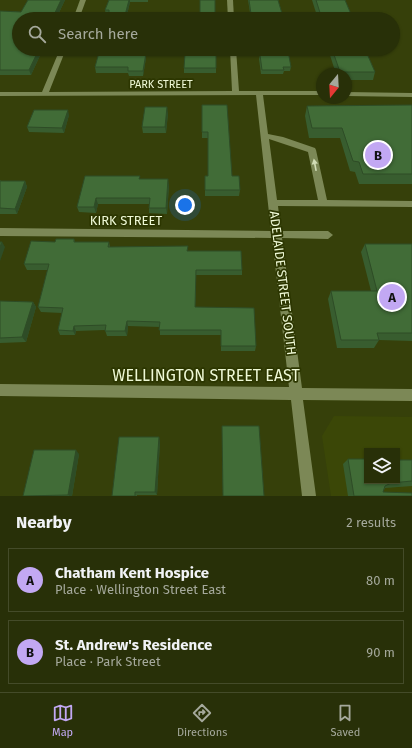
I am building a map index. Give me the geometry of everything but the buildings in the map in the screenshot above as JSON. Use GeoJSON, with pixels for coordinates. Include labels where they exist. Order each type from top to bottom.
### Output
{"type":"FeatureCollection","features":[{"type":"Feature","properties":{"kind":"street"},"geometry":{"type":"LineString","coordinates":[[79,12],[83,0]]}},
{"type":"Feature","properties":{"kind":"street"},"geometry":{"type":"LineString","coordinates":[[230,0],[231,12]]}},
{"type":"Feature","properties":{"kind":"street"},"geometry":{"type":"LineString","coordinates":[[44,95],[60,56]]}},
{"type":"Feature","properties":{"kind":"street"},"geometry":{"type":"LineString","coordinates":[[233,56],[236,94]]}},
{"type":"Feature","properties":{"kind":"street","name":"PARK STREET"},"geometry":{"type":"LineString","coordinates":[[0,94],[316,93]]}},
{"type":"Feature","properties":{"kind":"street","name":"ADELAIDE STREET SOUTH"},"geometry":{"type":"LineString","coordinates":[[259,94],[309,496]]}},
{"type":"Feature","properties":{"kind":"street"},"geometry":{"type":"LineString","coordinates":[[352,94],[412,95]]}},
{"type":"Feature","properties":{"kind":"street"},"geometry":{"type":"LineString","coordinates":[[264,136],[282,139],[312,150],[323,203]]}},
{"type":"Feature","properties":{"kind":"street"},"geometry":{"type":"LineString","coordinates":[[273,203],[412,204]]}},
{"type":"Feature","properties":{"kind":"street","name":"KIRK STREET"},"geometry":{"type":"LineString","coordinates":[[0,232],[328,235]]}},
{"type":"Feature","properties":{"kind":"street","name":"WELLINGTON STREET EAST"},"geometry":{"type":"LineString","coordinates":[[0,390],[297,392],[412,395]]}},
{"type":"Feature","properties":{"kind":"shaded area"},"geometry":{"type":"Polygon","coordinates":[[[334,416],[412,417],[412,496],[331,496],[322,436],[334,416]]]}},
{"type":"Feature","properties":{"kind":"place","name":"St. Andrew's Residence"},"geometry":{"type":"Point","coordinates":[378,155]}},
{"type":"Feature","properties":{"kind":"place","name":"Chatham Kent Hospice"},"geometry":{"type":"Point","coordinates":[392,297]}}]}
